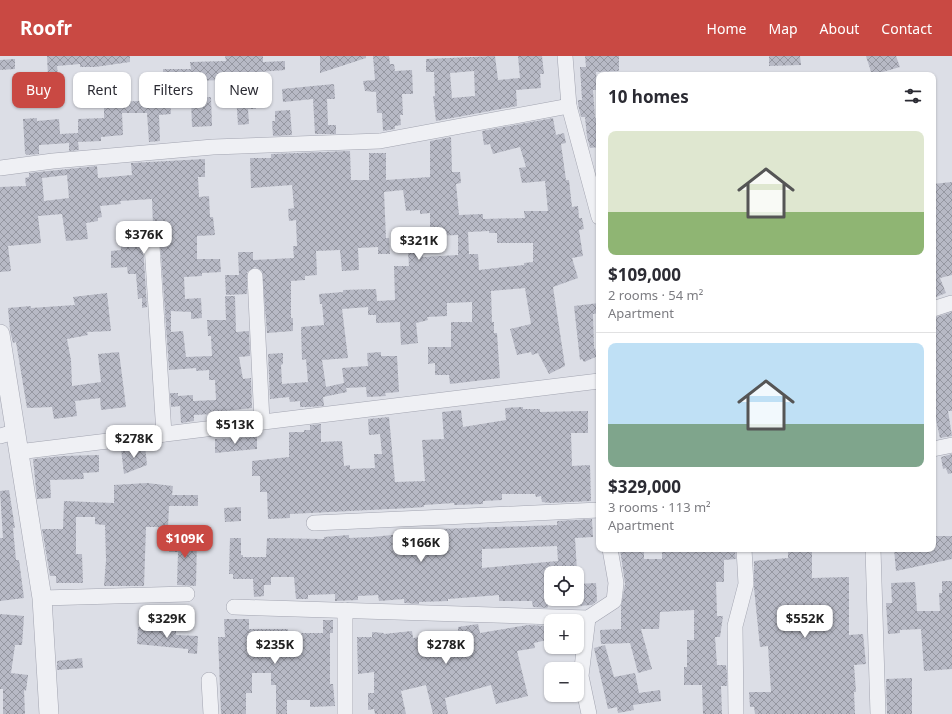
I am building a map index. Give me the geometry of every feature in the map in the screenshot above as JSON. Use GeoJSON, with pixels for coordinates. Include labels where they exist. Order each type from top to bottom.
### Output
{"type":"FeatureCollection","features":[{"type":"Feature","properties":{"kind":"street"},"geometry":{"type":"LineString","coordinates":[[565,56],[569,106],[596,206]]}},
{"type":"Feature","properties":{"kind":"street"},"geometry":{"type":"LineString","coordinates":[[0,168],[53,161],[213,147],[380,141],[569,106]]}},
{"type":"Feature","properties":{"kind":"street"},"geometry":{"type":"LineString","coordinates":[[152,245],[164,434]]}},
{"type":"Feature","properties":{"kind":"street"},"geometry":{"type":"LineString","coordinates":[[255,276],[262,422]]}},
{"type":"Feature","properties":{"kind":"street"},"geometry":{"type":"LineString","coordinates":[[936,308],[952,303]]}},
{"type":"Feature","properties":{"kind":"street"},"geometry":{"type":"LineString","coordinates":[[0,334],[7,434],[18,452],[42,598],[49,714]]}},
{"type":"Feature","properties":{"kind":"street"},"geometry":{"type":"LineString","coordinates":[[18,452],[596,381]]}},
{"type":"Feature","properties":{"kind":"street"},"geometry":{"type":"LineString","coordinates":[[936,448],[952,445]]}},
{"type":"Feature","properties":{"kind":"street"},"geometry":{"type":"LineString","coordinates":[[314,523],[596,510]]}},
{"type":"Feature","properties":{"kind":"street"},"geometry":{"type":"LineString","coordinates":[[234,607],[588,618],[614,601],[616,583],[611,552]]}},
{"type":"Feature","properties":{"kind":"street"},"geometry":{"type":"LineString","coordinates":[[736,714],[735,626],[746,584],[744,552]]}},
{"type":"Feature","properties":{"kind":"street"},"geometry":{"type":"LineString","coordinates":[[874,552],[878,714]]}},
{"type":"Feature","properties":{"kind":"street"},"geometry":{"type":"LineString","coordinates":[[42,598],[187,594]]}},
{"type":"Feature","properties":{"kind":"street"},"geometry":{"type":"LineString","coordinates":[[345,610],[345,714]]}},
{"type":"Feature","properties":{"kind":"street"},"geometry":{"type":"LineString","coordinates":[[588,618],[581,676],[589,714]]}},
{"type":"Feature","properties":{"kind":"street"},"geometry":{"type":"LineString","coordinates":[[209,680],[211,714]]}},
{"type":"Feature","properties":{"kind":"building"},"geometry":{"type":"Polygon","coordinates":[[[47,56],[130,56],[130,62],[95,67],[80,67],[80,64],[57,66],[58,72],[48,72],[47,56]]]}},
{"type":"Feature","properties":{"kind":"building"},"geometry":{"type":"Polygon","coordinates":[[[225,56],[263,56],[263,62],[285,61],[285,70],[259,72],[215,72],[215,80],[207,80],[207,72],[163,72],[163,69],[191,69],[190,62],[226,61],[225,56]]]}},
{"type":"Feature","properties":{"kind":"building"},"geometry":{"type":"Polygon","coordinates":[[[320,56],[366,56],[366,58],[320,73],[320,56]]]}},
{"type":"Feature","properties":{"kind":"building"},"geometry":{"type":"Polygon","coordinates":[[[373,56],[389,56],[390,64],[394,64],[395,71],[412,70],[413,94],[402,94],[403,115],[400,115],[401,125],[395,126],[395,129],[383,131],[382,113],[377,113],[376,92],[365,91],[363,81],[375,80],[373,56]]]}},
{"type":"Feature","properties":{"kind":"building"},"geometry":{"type":"Polygon","coordinates":[[[495,56],[498,80],[520,78],[518,56],[542,56],[544,74],[540,74],[541,88],[516,90],[517,106],[436,121],[433,96],[435,96],[434,72],[426,72],[426,59],[495,56]],[[474,71],[450,73],[452,98],[475,96],[474,71]]]}},
{"type":"Feature","properties":{"kind":"building"},"geometry":{"type":"Polygon","coordinates":[[[585,56],[619,56],[619,71],[596,72],[596,90],[593,90],[596,118],[596,147],[590,148],[587,137],[585,117],[581,117],[578,104],[578,100],[582,100],[580,67],[586,67],[585,56]]]}},
{"type":"Feature","properties":{"kind":"building"},"geometry":{"type":"Polygon","coordinates":[[[769,56],[800,56],[801,65],[769,66],[769,56]]]}},
{"type":"Feature","properties":{"kind":"building"},"geometry":{"type":"Polygon","coordinates":[[[866,56],[896,56],[900,67],[882,72],[871,72],[866,56]]]}},
{"type":"Feature","properties":{"kind":"building"},"geometry":{"type":"Polygon","coordinates":[[[15,59],[15,69],[0,70],[0,60],[15,59]]]}},
{"type":"Feature","properties":{"kind":"building"},"geometry":{"type":"Polygon","coordinates":[[[334,84],[335,99],[327,99],[328,125],[336,125],[336,134],[315,134],[313,99],[283,102],[282,89],[334,84]]]}},
{"type":"Feature","properties":{"kind":"building"},"geometry":{"type":"Polygon","coordinates":[[[207,97],[211,97],[212,126],[192,127],[191,108],[207,108],[207,97]]]}},
{"type":"Feature","properties":{"kind":"building"},"geometry":{"type":"Polygon","coordinates":[[[131,101],[139,101],[139,108],[171,108],[171,114],[159,115],[160,141],[149,142],[147,113],[122,113],[123,135],[101,137],[101,141],[78,142],[79,150],[69,151],[69,143],[39,145],[39,154],[27,155],[25,153],[23,119],[37,118],[37,121],[59,119],[60,134],[78,133],[78,119],[104,118],[104,108],[131,108],[131,101]]]}},
{"type":"Feature","properties":{"kind":"building"},"geometry":{"type":"Polygon","coordinates":[[[237,108],[256,108],[248,109],[249,124],[238,125],[237,108]]]}},
{"type":"Feature","properties":{"kind":"building"},"geometry":{"type":"Polygon","coordinates":[[[290,110],[292,135],[273,136],[272,121],[275,121],[275,111],[290,110]]]}},
{"type":"Feature","properties":{"kind":"building"},"geometry":{"type":"Polygon","coordinates":[[[553,118],[556,135],[564,133],[566,143],[561,144],[566,180],[569,180],[572,207],[578,206],[579,218],[582,218],[584,229],[579,230],[583,256],[572,258],[578,278],[553,287],[565,366],[549,374],[538,353],[532,355],[531,352],[517,355],[510,329],[531,324],[525,288],[491,291],[492,322],[494,322],[494,333],[497,333],[500,378],[450,384],[449,375],[435,375],[435,363],[428,364],[428,347],[451,347],[451,322],[472,322],[472,302],[447,303],[447,316],[427,317],[428,320],[416,323],[418,343],[401,345],[400,322],[376,323],[376,315],[368,315],[368,307],[342,309],[348,358],[322,360],[326,387],[344,383],[342,368],[368,366],[367,353],[381,352],[381,356],[397,356],[399,392],[385,393],[386,396],[367,397],[366,387],[346,388],[347,392],[323,397],[324,406],[308,407],[300,407],[300,401],[290,402],[289,397],[270,399],[268,354],[283,353],[283,364],[281,365],[282,384],[308,382],[306,359],[302,360],[301,327],[324,325],[322,304],[320,304],[319,294],[343,292],[343,290],[376,289],[377,301],[395,300],[394,266],[409,266],[408,251],[422,250],[423,257],[458,255],[458,235],[430,236],[430,213],[420,214],[420,210],[406,211],[403,190],[384,192],[386,238],[389,238],[390,254],[378,254],[378,247],[358,248],[359,270],[342,271],[340,250],[316,251],[317,275],[305,276],[305,280],[291,281],[291,318],[293,318],[293,331],[267,333],[262,271],[255,267],[247,272],[247,294],[226,295],[225,275],[239,275],[238,252],[253,252],[253,260],[294,258],[293,246],[297,246],[296,220],[289,221],[288,209],[294,208],[292,185],[251,188],[250,158],[271,158],[271,154],[350,151],[351,180],[369,180],[369,153],[386,153],[386,180],[430,177],[430,141],[451,137],[452,172],[460,172],[461,183],[456,184],[459,215],[483,214],[483,219],[525,218],[524,211],[548,211],[545,181],[522,183],[519,168],[526,167],[520,147],[493,154],[490,144],[484,145],[482,131],[553,118]],[[489,231],[468,232],[469,254],[478,254],[479,270],[524,265],[524,263],[533,262],[533,243],[497,243],[497,233],[489,233],[489,231]]]}},
{"type":"Feature","properties":{"kind":"building"},"geometry":{"type":"Polygon","coordinates":[[[205,159],[205,177],[198,177],[199,197],[209,196],[210,217],[213,217],[215,235],[197,236],[197,259],[220,259],[221,272],[202,273],[202,276],[184,277],[185,299],[201,298],[202,318],[191,319],[191,312],[171,311],[171,332],[183,331],[186,357],[212,356],[211,336],[208,336],[207,320],[226,320],[225,296],[235,296],[236,332],[249,331],[250,356],[239,357],[243,379],[251,378],[252,408],[224,411],[224,418],[213,419],[212,414],[194,415],[194,421],[181,423],[180,406],[171,407],[170,393],[178,393],[178,396],[193,395],[193,401],[216,400],[215,380],[209,380],[209,370],[196,371],[196,368],[169,370],[160,240],[151,236],[147,238],[143,245],[147,307],[142,308],[142,298],[138,299],[136,274],[128,274],[127,267],[111,268],[111,251],[121,250],[120,227],[153,226],[152,199],[120,201],[121,204],[100,206],[102,217],[98,218],[98,221],[86,223],[88,239],[66,241],[62,214],[38,216],[41,243],[8,246],[11,271],[0,272],[0,187],[26,186],[25,178],[29,177],[29,173],[97,166],[98,178],[132,175],[131,163],[205,159]],[[67,175],[42,178],[44,201],[69,198],[67,175]]]}},
{"type":"Feature","properties":{"kind":"building"},"geometry":{"type":"Polygon","coordinates":[[[952,182],[952,275],[940,278],[946,293],[936,297],[936,184],[952,182]]]}},
{"type":"Feature","properties":{"kind":"building"},"geometry":{"type":"Polygon","coordinates":[[[107,293],[111,331],[87,332],[88,335],[67,339],[71,360],[72,386],[101,382],[98,354],[119,352],[126,407],[101,410],[100,398],[75,401],[77,416],[54,419],[52,407],[27,408],[16,342],[13,343],[10,330],[8,308],[75,305],[73,297],[107,293]]]}},
{"type":"Feature","properties":{"kind":"building"},"geometry":{"type":"Polygon","coordinates":[[[596,303],[596,314],[593,314],[594,347],[596,357],[584,362],[582,359],[580,360],[574,306],[596,303]]]}},
{"type":"Feature","properties":{"kind":"building"},"geometry":{"type":"Polygon","coordinates":[[[952,312],[952,411],[948,411],[952,436],[940,438],[936,420],[936,317],[952,312]]]}},
{"type":"Feature","properties":{"kind":"building"},"geometry":{"type":"Polygon","coordinates":[[[523,407],[523,409],[540,409],[540,412],[588,411],[588,433],[571,433],[572,466],[590,465],[591,501],[550,503],[542,502],[541,496],[536,497],[535,494],[502,494],[502,500],[483,501],[483,504],[454,505],[454,503],[424,505],[424,507],[410,508],[290,514],[290,518],[268,519],[267,492],[260,492],[260,476],[252,476],[252,461],[289,457],[289,432],[304,432],[304,430],[310,430],[310,425],[321,424],[321,442],[342,441],[344,466],[350,465],[350,469],[375,468],[374,454],[382,454],[380,434],[369,435],[368,419],[389,417],[395,482],[425,481],[422,440],[444,439],[442,412],[461,410],[463,427],[506,420],[505,408],[523,407]]]}},
{"type":"Feature","properties":{"kind":"building"},"geometry":{"type":"Polygon","coordinates":[[[257,437],[257,449],[215,453],[215,439],[257,437]]]}},
{"type":"Feature","properties":{"kind":"building"},"geometry":{"type":"Polygon","coordinates":[[[145,446],[147,465],[124,474],[121,449],[145,446]]]}},
{"type":"Feature","properties":{"kind":"building"},"geometry":{"type":"Polygon","coordinates":[[[952,454],[952,473],[948,474],[946,468],[943,469],[941,457],[952,454]]]}},
{"type":"Feature","properties":{"kind":"building"},"geometry":{"type":"Polygon","coordinates":[[[99,455],[99,472],[83,473],[84,479],[50,480],[51,498],[37,499],[33,459],[99,455]]]}},
{"type":"Feature","properties":{"kind":"building"},"geometry":{"type":"Polygon","coordinates":[[[147,483],[173,486],[172,495],[198,495],[198,506],[169,506],[168,527],[146,527],[144,586],[104,586],[106,560],[105,525],[95,524],[95,517],[76,517],[76,554],[82,554],[83,583],[56,583],[56,576],[50,576],[42,529],[63,529],[64,501],[114,503],[114,485],[147,483]]]}},
{"type":"Feature","properties":{"kind":"building"},"geometry":{"type":"Polygon","coordinates":[[[9,490],[15,528],[13,528],[16,560],[19,560],[24,598],[0,601],[0,538],[3,538],[0,491],[9,490]]]}},
{"type":"Feature","properties":{"kind":"building"},"geometry":{"type":"Polygon","coordinates":[[[241,507],[241,521],[225,522],[224,508],[241,507]]]}},
{"type":"Feature","properties":{"kind":"building"},"geometry":{"type":"Polygon","coordinates":[[[592,519],[593,537],[575,538],[577,566],[544,566],[544,606],[548,606],[547,608],[533,607],[532,601],[499,601],[499,595],[448,599],[448,601],[419,602],[419,604],[404,603],[404,599],[379,601],[378,595],[358,596],[358,600],[335,601],[335,594],[308,595],[308,599],[296,599],[294,577],[271,577],[271,585],[264,585],[264,596],[254,597],[253,579],[233,579],[233,574],[229,574],[230,538],[241,538],[241,555],[243,555],[243,557],[266,557],[267,538],[324,539],[324,537],[349,535],[349,538],[372,537],[412,533],[412,530],[557,525],[557,521],[592,519]],[[557,546],[482,549],[482,568],[558,561],[557,546]]]}},
{"type":"Feature","properties":{"kind":"building"},"geometry":{"type":"Polygon","coordinates":[[[197,536],[196,586],[177,585],[178,552],[169,552],[169,537],[197,536]]]}},
{"type":"Feature","properties":{"kind":"building"},"geometry":{"type":"Polygon","coordinates":[[[936,536],[952,536],[952,559],[896,571],[894,552],[936,552],[936,536]]]}},
{"type":"Feature","properties":{"kind":"building"},"geometry":{"type":"Polygon","coordinates":[[[620,552],[644,552],[644,559],[662,559],[662,552],[735,552],[736,559],[724,560],[724,582],[716,582],[717,616],[723,616],[720,637],[715,637],[717,665],[726,665],[727,674],[727,686],[721,686],[722,714],[703,714],[702,685],[684,685],[684,667],[687,667],[687,640],[694,640],[694,610],[660,612],[659,629],[641,629],[652,669],[638,673],[630,643],[601,644],[600,630],[621,629],[621,606],[625,584],[620,552]]]}},
{"type":"Feature","properties":{"kind":"building"},"geometry":{"type":"Polygon","coordinates":[[[788,552],[812,552],[812,578],[849,577],[849,635],[863,634],[866,664],[854,665],[856,692],[854,692],[855,714],[755,714],[754,707],[750,707],[749,692],[771,692],[768,646],[760,647],[754,588],[754,561],[788,558],[788,552]]]}},
{"type":"Feature","properties":{"kind":"building"},"geometry":{"type":"Polygon","coordinates":[[[942,581],[952,581],[952,669],[924,671],[921,629],[900,630],[900,633],[888,634],[886,603],[892,603],[891,583],[915,582],[917,611],[940,611],[939,593],[942,593],[942,581]]]}},
{"type":"Feature","properties":{"kind":"building"},"geometry":{"type":"Polygon","coordinates":[[[596,583],[597,601],[592,605],[584,606],[584,584],[596,583]]]}},
{"type":"Feature","properties":{"kind":"building"},"geometry":{"type":"Polygon","coordinates":[[[0,614],[24,616],[22,645],[15,645],[11,673],[28,675],[26,691],[24,690],[25,714],[3,714],[3,689],[0,689],[0,614]]]}},
{"type":"Feature","properties":{"kind":"building"},"geometry":{"type":"Polygon","coordinates":[[[224,619],[249,619],[249,629],[288,629],[288,633],[323,633],[323,620],[333,620],[333,633],[330,633],[330,684],[333,684],[335,706],[310,707],[310,700],[287,700],[287,714],[276,714],[276,685],[271,685],[271,673],[252,673],[252,693],[246,693],[246,714],[221,714],[218,637],[225,637],[224,619]]]}},
{"type":"Feature","properties":{"kind":"building"},"geometry":{"type":"Polygon","coordinates":[[[478,624],[480,633],[528,625],[544,626],[544,641],[534,643],[535,648],[517,651],[528,696],[496,704],[491,685],[445,698],[448,714],[433,714],[426,685],[401,691],[406,714],[375,714],[374,709],[368,710],[368,693],[374,693],[374,672],[358,674],[357,637],[372,637],[372,632],[384,634],[412,631],[413,638],[426,636],[428,645],[455,640],[455,635],[458,635],[458,627],[478,624]]]}},
{"type":"Feature","properties":{"kind":"building"},"geometry":{"type":"Polygon","coordinates":[[[138,627],[176,628],[176,635],[198,636],[197,654],[188,653],[188,649],[137,644],[138,627]]]}},
{"type":"Feature","properties":{"kind":"building"},"geometry":{"type":"Polygon","coordinates":[[[605,645],[614,677],[635,673],[639,693],[660,690],[661,701],[633,705],[634,710],[618,713],[617,707],[608,709],[594,648],[605,645]]]}},
{"type":"Feature","properties":{"kind":"building"},"geometry":{"type":"Polygon","coordinates":[[[82,658],[83,668],[57,670],[57,661],[82,658]]]}},
{"type":"Feature","properties":{"kind":"building"},"geometry":{"type":"Polygon","coordinates":[[[912,678],[912,714],[887,714],[886,679],[912,678]]]}}]}
